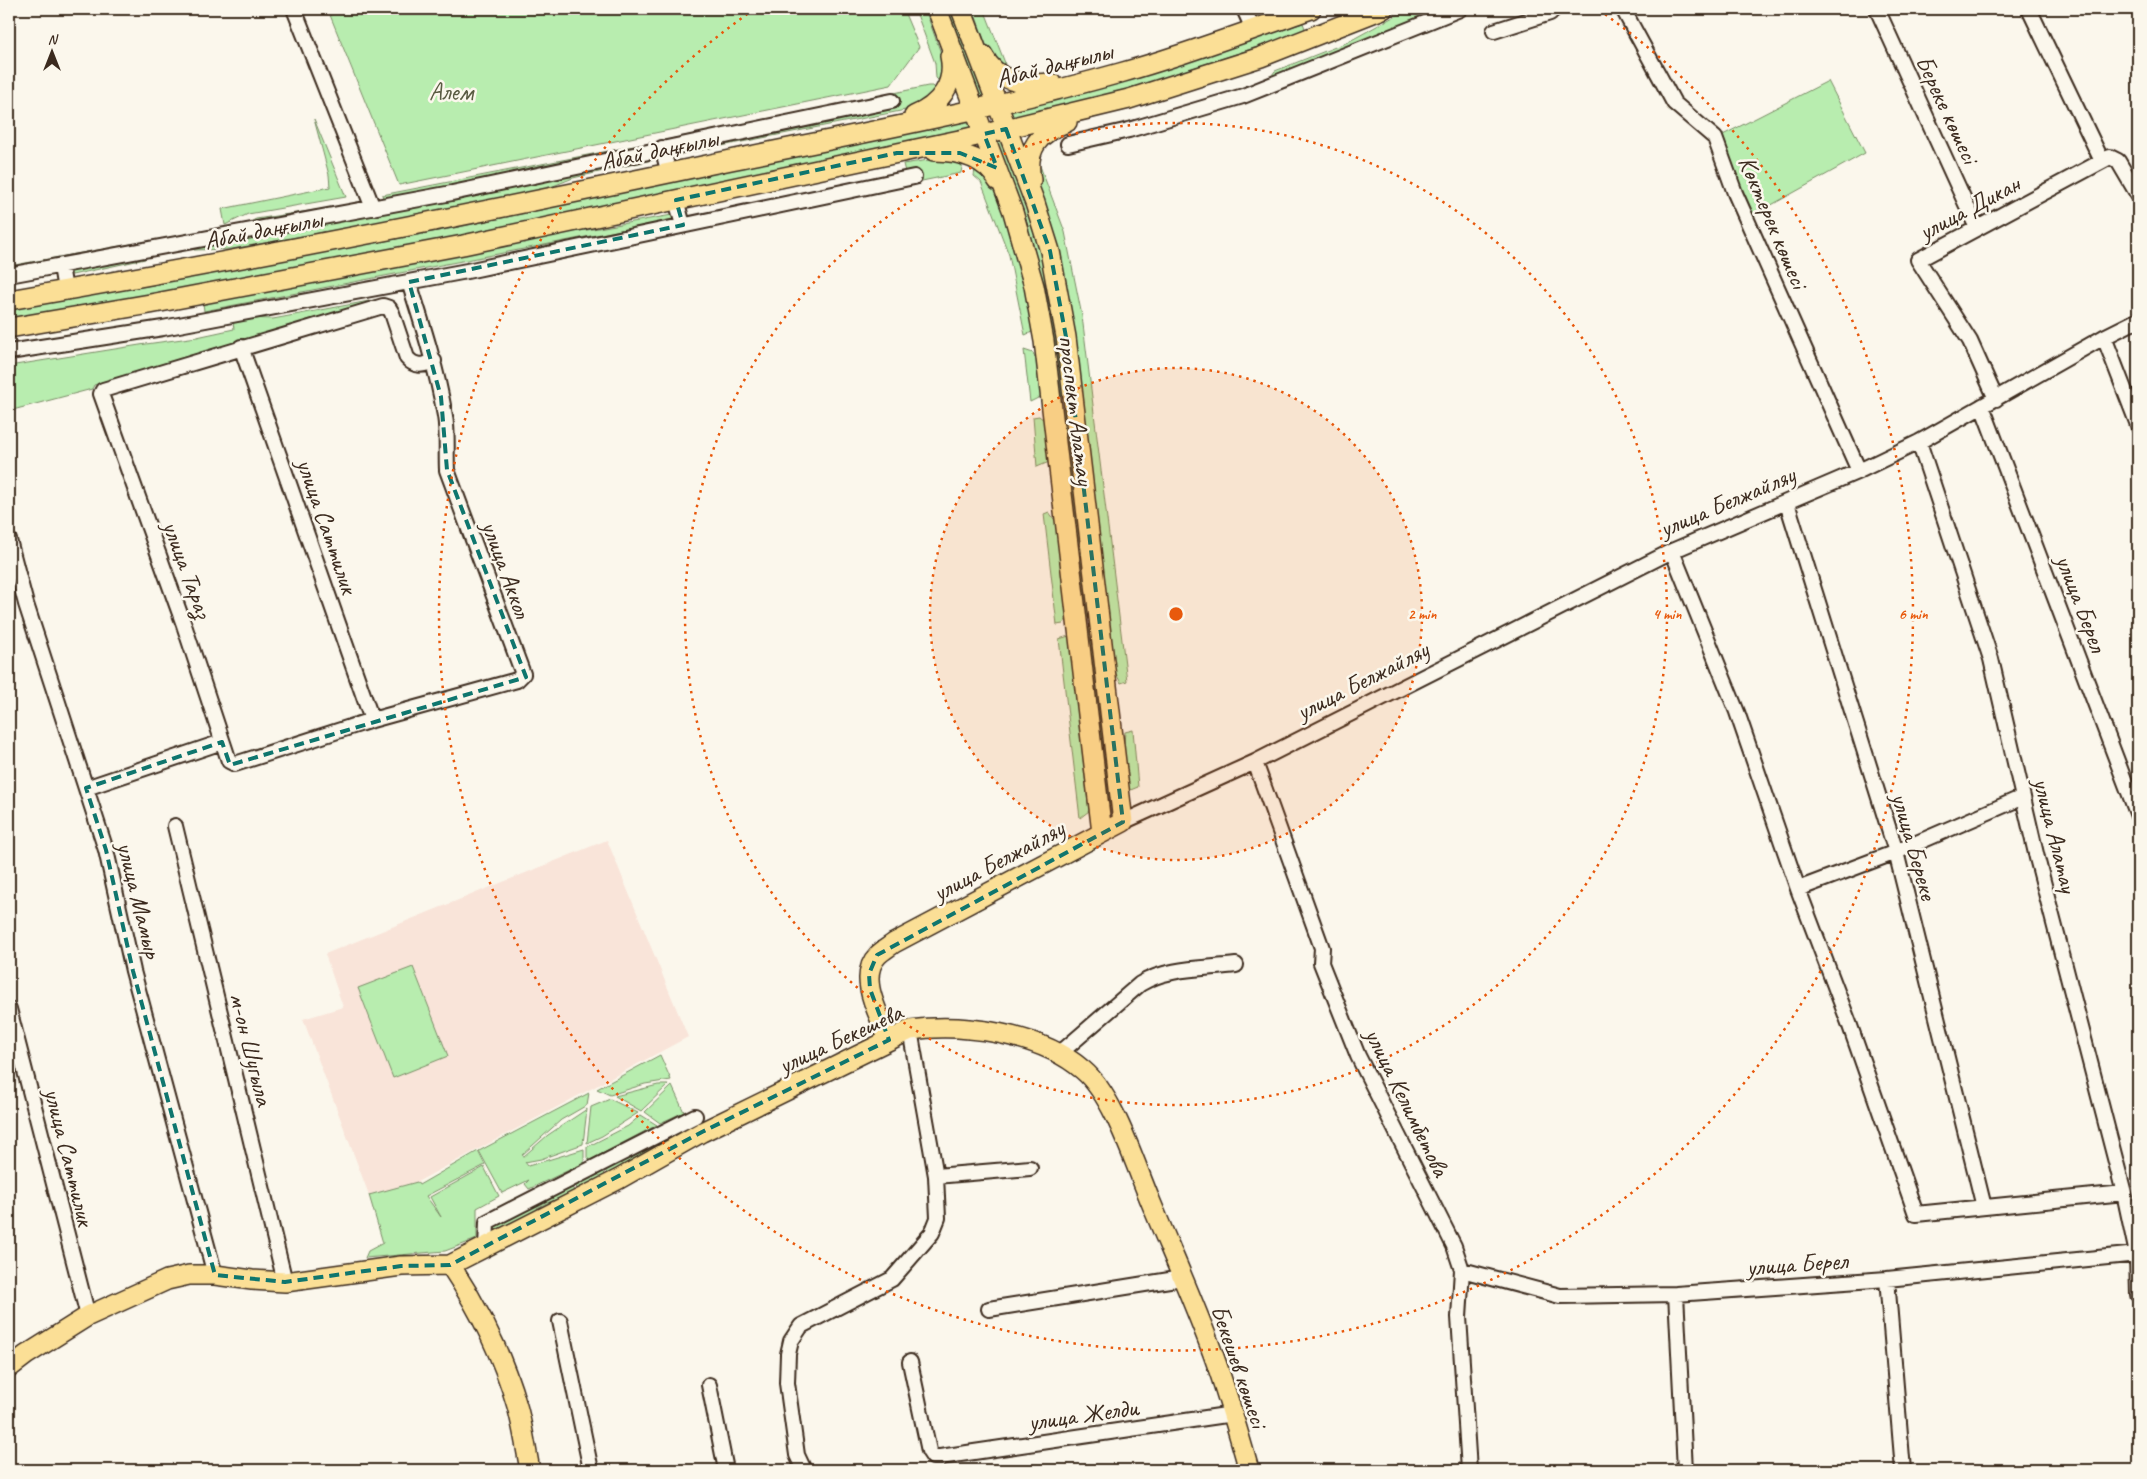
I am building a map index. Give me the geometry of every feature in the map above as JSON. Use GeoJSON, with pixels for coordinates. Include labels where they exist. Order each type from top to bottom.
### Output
{"type":"FeatureCollection","features":[{"type":"Feature","properties":{"kind":"main road","name":"проспект Алатау"},"geometry":{"type":"LineString","coordinates":[[936,9],[1013,212],[1034,286],[1044,341],[1079,625],[1102,833]]}},
{"type":"Feature","properties":{"kind":"main road","name":"Абай даңғылы"},"geometry":{"type":"LineString","coordinates":[[9,300],[457,218],[997,104],[1122,73],[1311,9]]}},
{"type":"Feature","properties":{"kind":"main road"},"geometry":{"type":"LineString","coordinates":[[1317,9],[1326,32]]}},
{"type":"Feature","properties":{"kind":"main road"},"geometry":{"type":"LineString","coordinates":[[1035,204],[1029,172],[1030,159],[1033,147],[1039,138],[1050,129],[1129,99],[1261,57],[1383,9]]}},
{"type":"Feature","properties":{"kind":"main road","name":"проспект Алатау"},"geometry":{"type":"LineString","coordinates":[[965,17],[1035,204],[1054,271],[1066,336],[1123,822]]}},
{"type":"Feature","properties":{"kind":"main road"},"geometry":{"type":"LineString","coordinates":[[965,17],[987,62],[995,71],[1006,78],[1022,84],[1040,84],[1122,73]]}},
{"type":"Feature","properties":{"kind":"main road"},"geometry":{"type":"LineString","coordinates":[[891,126],[924,112],[936,103],[945,92],[951,77],[952,66],[945,30]]}},
{"type":"Feature","properties":{"kind":"main road"},"geometry":{"type":"LineString","coordinates":[[9,328],[463,245],[984,134],[1129,99]]}},
{"type":"Feature","properties":{"kind":"main road"},"geometry":{"type":"LineString","coordinates":[[897,153],[945,151],[960,153],[976,159],[988,168],[996,178],[1013,212]]}},
{"type":"Feature","properties":{"kind":"main road"},"geometry":{"type":"LineString","coordinates":[[1052,407],[1074,401]]}},
{"type":"Feature","properties":{"kind":"main road"},"geometry":{"type":"LineString","coordinates":[[1079,625],[1100,619]]}},
{"type":"Feature","properties":{"kind":"main road","name":"улица Белжайляу"},"geometry":{"type":"LineString","coordinates":[[888,1040],[870,988],[869,974],[877,956],[894,943],[1123,822]]}},
{"type":"Feature","properties":{"kind":"main road","name":"улица Бекешева"},"geometry":{"type":"LineString","coordinates":[[450,1265],[619,1178],[702,1132],[888,1040],[910,1030],[936,1027],[1000,1034],[1027,1041],[1059,1054],[1083,1070],[1103,1094],[1123,1134],[1182,1278]]}},
{"type":"Feature","properties":{"kind":"main road"},"geometry":{"type":"LineString","coordinates":[[9,1368],[26,1355],[88,1316],[167,1280],[190,1275],[215,1275],[285,1282],[401,1266],[450,1265],[476,1305],[501,1359],[518,1407],[530,1470]]}},
{"type":"Feature","properties":{"kind":"main road","name":"Бекешев көшесі"},"geometry":{"type":"LineString","coordinates":[[1182,1278],[1213,1354],[1233,1414],[1248,1470]]}},
{"type":"Feature","properties":{"kind":"street"},"geometry":{"type":"LineString","coordinates":[[294,9],[373,208]]}},
{"type":"Feature","properties":{"kind":"street"},"geometry":{"type":"LineString","coordinates":[[1244,9],[1253,29]]}},
{"type":"Feature","properties":{"kind":"street"},"geometry":{"type":"LineString","coordinates":[[1068,144],[1129,130],[1242,96],[1460,9]]}},
{"type":"Feature","properties":{"kind":"street"},"geometry":{"type":"LineString","coordinates":[[1494,31],[1550,13],[1554,9]]}},
{"type":"Feature","properties":{"kind":"street","name":"Көктерек көшесі"},"geometry":{"type":"LineString","coordinates":[[1623,9],[1674,103],[1714,138],[1735,193],[1859,471]]}},
{"type":"Feature","properties":{"kind":"street","name":"Береке көшесі"},"geometry":{"type":"LineString","coordinates":[[1877,9],[1978,228]]}},
{"type":"Feature","properties":{"kind":"street"},"geometry":{"type":"LineString","coordinates":[[2029,9],[2102,161],[2110,157],[2115,158],[2138,195]]}},
{"type":"Feature","properties":{"kind":"street"},"geometry":{"type":"LineString","coordinates":[[9,275],[373,208],[892,101]]}},
{"type":"Feature","properties":{"kind":"street"},"geometry":{"type":"LineString","coordinates":[[662,148],[669,173]]}},
{"type":"Feature","properties":{"kind":"street","name":"улица Дикан"},"geometry":{"type":"LineString","coordinates":[[1996,399],[1970,341],[1918,260],[2102,161]]}},
{"type":"Feature","properties":{"kind":"street"},"geometry":{"type":"LineString","coordinates":[[9,352],[163,328],[409,282],[914,177]]}},
{"type":"Feature","properties":{"kind":"street"},"geometry":{"type":"LineString","coordinates":[[676,200],[683,226]]}},
{"type":"Feature","properties":{"kind":"street"},"geometry":{"type":"LineString","coordinates":[[61,266],[65,290]]}},
{"type":"Feature","properties":{"kind":"street","name":"улица Аккол"},"geometry":{"type":"LineString","coordinates":[[372,720],[517,680],[523,674],[448,470],[446,425],[434,361],[409,282]]}},
{"type":"Feature","properties":{"kind":"street"},"geometry":{"type":"LineString","coordinates":[[242,347],[383,306],[389,308],[392,313],[406,358],[416,365],[425,365],[434,361]]}},
{"type":"Feature","properties":{"kind":"street"},"geometry":{"type":"LineString","coordinates":[[70,318],[74,342]]}},
{"type":"Feature","properties":{"kind":"street","name":"улица Белжайляу"},"geometry":{"type":"LineString","coordinates":[[1123,822],[1255,762],[1672,551],[1787,503],[1919,442],[2104,337],[2138,320]]}},
{"type":"Feature","properties":{"kind":"street"},"geometry":{"type":"LineString","coordinates":[[2104,337],[2138,425]]}},
{"type":"Feature","properties":{"kind":"street","name":"улица Тараз"},"geometry":{"type":"LineString","coordinates":[[242,347],[106,388],[102,394],[184,625],[222,742],[229,761],[235,764],[372,720]]}},
{"type":"Feature","properties":{"kind":"street","name":"улица Саттилик"},"geometry":{"type":"LineString","coordinates":[[242,347],[372,720]]}},
{"type":"Feature","properties":{"kind":"street","name":"улица Берел"},"geometry":{"type":"LineString","coordinates":[[1982,406],[2138,816]]}},
{"type":"Feature","properties":{"kind":"street","name":"улица Алатау"},"geometry":{"type":"LineString","coordinates":[[1919,442],[1991,659],[2075,1006],[2124,1193],[2136,1250],[2138,1295]]}},
{"type":"Feature","properties":{"kind":"street","name":"улица Береке"},"geometry":{"type":"LineString","coordinates":[[1787,503],[1896,852],[1984,1207]]}},
{"type":"Feature","properties":{"kind":"street","name":"улица Мамыр"},"geometry":{"type":"LineString","coordinates":[[9,540],[26,604],[106,850],[133,971],[215,1275]]}},
{"type":"Feature","properties":{"kind":"street"},"geometry":{"type":"LineString","coordinates":[[1672,551],[1737,712],[1798,889],[1849,1023],[1916,1214],[2124,1193]]}},
{"type":"Feature","properties":{"kind":"street"},"geometry":{"type":"LineString","coordinates":[[86,788],[222,742]]}},
{"type":"Feature","properties":{"kind":"street","name":"улица Келимбетова"},"geometry":{"type":"LineString","coordinates":[[1255,762],[1322,948],[1321,963],[1358,1056],[1454,1246],[1462,1270],[1459,1317],[1469,1470]]}},
{"type":"Feature","properties":{"kind":"street"},"geometry":{"type":"LineString","coordinates":[[1798,889],[1896,852],[2023,796]]}},
{"type":"Feature","properties":{"kind":"street","name":"м-он Шугыла"},"geometry":{"type":"LineString","coordinates":[[175,826],[285,1282]]}},
{"type":"Feature","properties":{"kind":"street"},"geometry":{"type":"LineString","coordinates":[[1059,1054],[1140,984],[1151,977],[1236,965]]}},
{"type":"Feature","properties":{"kind":"street","name":"улица Саттилик"},"geometry":{"type":"LineString","coordinates":[[9,1009],[88,1316]]}},
{"type":"Feature","properties":{"kind":"street"},"geometry":{"type":"LineString","coordinates":[[804,1470],[797,1455],[787,1383],[788,1354],[791,1341],[802,1326],[892,1279],[932,1233],[938,1218],[936,1176],[910,1030]]}},
{"type":"Feature","properties":{"kind":"street"},"geometry":{"type":"LineString","coordinates":[[486,1248],[487,1222],[695,1116]]}},
{"type":"Feature","properties":{"kind":"street"},"geometry":{"type":"LineString","coordinates":[[936,1176],[1030,1168]]}},
{"type":"Feature","properties":{"kind":"street","name":"улица Берел"},"geometry":{"type":"LineString","coordinates":[[1462,1270],[1560,1296],[1676,1294],[1888,1279],[2136,1250]]}},
{"type":"Feature","properties":{"kind":"street"},"geometry":{"type":"LineString","coordinates":[[989,1309],[1182,1278]]}},
{"type":"Feature","properties":{"kind":"street"},"geometry":{"type":"LineString","coordinates":[[1888,1279],[1903,1470]]}},
{"type":"Feature","properties":{"kind":"street"},"geometry":{"type":"LineString","coordinates":[[1676,1294],[1685,1470]]}},
{"type":"Feature","properties":{"kind":"street"},"geometry":{"type":"LineString","coordinates":[[560,1321],[590,1470]]}},
{"type":"Feature","properties":{"kind":"street","name":"улица Желди"},"geometry":{"type":"LineString","coordinates":[[910,1362],[929,1451],[933,1456],[940,1457],[1233,1414]]}},
{"type":"Feature","properties":{"kind":"street"},"geometry":{"type":"LineString","coordinates":[[709,1385],[726,1470]]}},
{"type":"Feature","properties":{"kind":"highlighted area"},"geometry":{"type":"Polygon","coordinates":[[[1006,129],[1050,251],[1066,337],[1123,822],[877,955],[869,974],[870,989],[889,1040],[702,1132],[450,1265],[401,1266],[285,1282],[215,1275],[133,971],[106,850],[86,788],[222,742],[230,765],[526,677],[447,470],[441,397],[409,282],[683,225],[676,200],[897,153],[960,153],[997,168],[984,134],[1006,129]]]}},
{"type":"Feature","properties":{"kind":"shaded area"},"geometry":{"type":"Polygon","coordinates":[[[607,840],[688,1037],[417,1182],[369,1195],[303,1019],[343,1007],[325,954],[607,840]]]}},
{"type":"Feature","properties":{"kind":"green space","name":"Алем"},"geometry":{"type":"Polygon","coordinates":[[[347,9],[903,9],[919,47],[891,85],[399,185],[330,15],[347,9]]]}},
{"type":"Feature","properties":{"kind":"green space"},"geometry":{"type":"Polygon","coordinates":[[[915,9],[925,9],[942,56],[942,84],[936,78],[935,63],[915,9]]]}},
{"type":"Feature","properties":{"kind":"green space"},"geometry":{"type":"Polygon","coordinates":[[[942,9],[955,9],[987,95],[977,98],[942,9]]]}},
{"type":"Feature","properties":{"kind":"green space"},"geometry":{"type":"Polygon","coordinates":[[[973,9],[984,9],[1005,63],[1002,69],[988,50],[973,9]]]}},
{"type":"Feature","properties":{"kind":"green space"},"geometry":{"type":"Polygon","coordinates":[[[1414,9],[1445,9],[1274,77],[1272,75],[1275,71],[1348,42],[1395,16],[1414,9]]]}},
{"type":"Feature","properties":{"kind":"green space"},"geometry":{"type":"Polygon","coordinates":[[[1303,23],[1306,31],[1126,90],[1010,119],[1008,110],[1124,82],[1303,23]]]}},
{"type":"Feature","properties":{"kind":"green space"},"geometry":{"type":"Polygon","coordinates":[[[1828,81],[1865,153],[1748,218],[1719,137],[1828,81]]]}},
{"type":"Feature","properties":{"kind":"green space"},"geometry":{"type":"Polygon","coordinates":[[[932,86],[939,93],[921,107],[675,155],[674,151],[899,105],[897,97],[671,143],[670,139],[932,86]]]}},
{"type":"Feature","properties":{"kind":"green space"},"geometry":{"type":"Polygon","coordinates":[[[314,119],[346,197],[248,214],[225,225],[222,209],[330,187],[329,175],[314,119]]]}},
{"type":"Feature","properties":{"kind":"green space"},"geometry":{"type":"Polygon","coordinates":[[[969,119],[974,124],[971,128],[461,236],[9,319],[9,309],[147,286],[459,227],[969,119]]]}},
{"type":"Feature","properties":{"kind":"green space"},"geometry":{"type":"Polygon","coordinates":[[[1002,140],[1030,206],[1050,282],[1064,397],[1058,397],[996,142],[1002,140]]]}},
{"type":"Feature","properties":{"kind":"green space"},"geometry":{"type":"Polygon","coordinates":[[[634,146],[636,151],[384,200],[382,195],[634,146]]]}},
{"type":"Feature","properties":{"kind":"green space"},"geometry":{"type":"Polygon","coordinates":[[[655,155],[656,159],[573,178],[536,193],[232,249],[194,250],[193,245],[655,155]]]}},
{"type":"Feature","properties":{"kind":"green space"},"geometry":{"type":"Polygon","coordinates":[[[948,157],[963,161],[961,173],[878,190],[913,171],[905,172],[903,164],[948,157]]]}},
{"type":"Feature","properties":{"kind":"green space"},"geometry":{"type":"Polygon","coordinates":[[[1037,158],[1065,232],[1082,316],[1127,681],[1121,683],[1115,672],[1061,255],[1037,181],[1037,158]]]}},
{"type":"Feature","properties":{"kind":"green space"},"geometry":{"type":"Polygon","coordinates":[[[975,169],[987,177],[995,189],[1009,227],[1031,318],[1032,332],[1025,335],[1009,255],[981,182],[974,176],[975,169]]]}},
{"type":"Feature","properties":{"kind":"green space"},"geometry":{"type":"Polygon","coordinates":[[[355,204],[348,210],[237,229],[256,219],[355,204]]]}},
{"type":"Feature","properties":{"kind":"green space"},"geometry":{"type":"Polygon","coordinates":[[[672,215],[673,220],[204,311],[203,303],[542,231],[587,230],[672,215]]]}},
{"type":"Feature","properties":{"kind":"green space"},"geometry":{"type":"Polygon","coordinates":[[[131,244],[141,247],[9,271],[9,266],[131,244]]]}},
{"type":"Feature","properties":{"kind":"green space"},"geometry":{"type":"Polygon","coordinates":[[[145,253],[145,259],[72,275],[70,270],[145,253]]]}},
{"type":"Feature","properties":{"kind":"green space"},"geometry":{"type":"Polygon","coordinates":[[[385,298],[388,301],[94,385],[92,389],[9,411],[9,366],[197,337],[234,329],[233,322],[247,318],[273,319],[385,298]]]}},
{"type":"Feature","properties":{"kind":"green space"},"geometry":{"type":"Polygon","coordinates":[[[1024,350],[1033,353],[1040,367],[1042,396],[1030,402],[1024,350]]]}},
{"type":"Feature","properties":{"kind":"green space"},"geometry":{"type":"Polygon","coordinates":[[[1066,407],[1091,617],[1083,615],[1060,409],[1066,407]]]}},
{"type":"Feature","properties":{"kind":"green space"},"geometry":{"type":"Polygon","coordinates":[[[1039,416],[1044,420],[1049,462],[1037,467],[1033,417],[1039,416]]]}},
{"type":"Feature","properties":{"kind":"green space"},"geometry":{"type":"Polygon","coordinates":[[[1049,512],[1062,530],[1067,619],[1063,624],[1057,625],[1044,514],[1049,512]]]}},
{"type":"Feature","properties":{"kind":"green space"},"geometry":{"type":"Polygon","coordinates":[[[1093,627],[1115,804],[1104,809],[1086,628],[1093,627]]]}},
{"type":"Feature","properties":{"kind":"green space"},"geometry":{"type":"Polygon","coordinates":[[[1069,636],[1089,811],[1080,818],[1059,639],[1069,636]]]}},
{"type":"Feature","properties":{"kind":"green space"},"geometry":{"type":"Polygon","coordinates":[[[1133,730],[1138,787],[1128,791],[1123,754],[1125,732],[1133,730]]]}},
{"type":"Feature","properties":{"kind":"green space"},"geometry":{"type":"Polygon","coordinates":[[[413,967],[448,1056],[393,1078],[358,988],[413,967]]]}},
{"type":"Feature","properties":{"kind":"green space"},"geometry":{"type":"Polygon","coordinates":[[[660,1055],[671,1080],[645,1084],[610,1095],[597,1089],[660,1055]]]}},
{"type":"Feature","properties":{"kind":"green space"},"geometry":{"type":"Polygon","coordinates":[[[658,1085],[668,1085],[641,1111],[615,1096],[658,1085]]]}},
{"type":"Feature","properties":{"kind":"green space"},"geometry":{"type":"Polygon","coordinates":[[[672,1086],[684,1112],[660,1123],[645,1112],[672,1086]]]}},
{"type":"Feature","properties":{"kind":"green space"},"geometry":{"type":"Polygon","coordinates":[[[589,1093],[587,1105],[561,1120],[522,1155],[524,1156],[548,1135],[587,1109],[583,1144],[541,1159],[525,1162],[528,1166],[584,1149],[584,1163],[529,1189],[525,1184],[529,1180],[502,1193],[479,1151],[589,1093]]]}},
{"type":"Feature","properties":{"kind":"green space"},"geometry":{"type":"Polygon","coordinates":[[[610,1099],[638,1113],[602,1136],[587,1143],[591,1107],[610,1099]]]}},
{"type":"Feature","properties":{"kind":"green space"},"geometry":{"type":"Polygon","coordinates":[[[641,1115],[657,1125],[590,1160],[587,1158],[587,1147],[628,1126],[641,1115]]]}},
{"type":"Feature","properties":{"kind":"green space"},"geometry":{"type":"Polygon","coordinates":[[[685,1129],[693,1131],[608,1175],[605,1170],[685,1129]]]}},
{"type":"Feature","properties":{"kind":"green space"},"geometry":{"type":"Polygon","coordinates":[[[478,1151],[485,1165],[426,1196],[441,1217],[430,1197],[484,1167],[499,1196],[477,1208],[477,1239],[445,1251],[365,1258],[368,1251],[383,1243],[369,1195],[417,1182],[419,1185],[478,1151]]]}},
{"type":"Feature","properties":{"kind":"green space"},"geometry":{"type":"Polygon","coordinates":[[[603,1171],[606,1176],[578,1190],[575,1185],[603,1171]]]}},
{"type":"Feature","properties":{"kind":"green space"},"geometry":{"type":"Polygon","coordinates":[[[571,1186],[575,1192],[537,1208],[538,1210],[493,1233],[497,1224],[571,1186]]]}}]}
